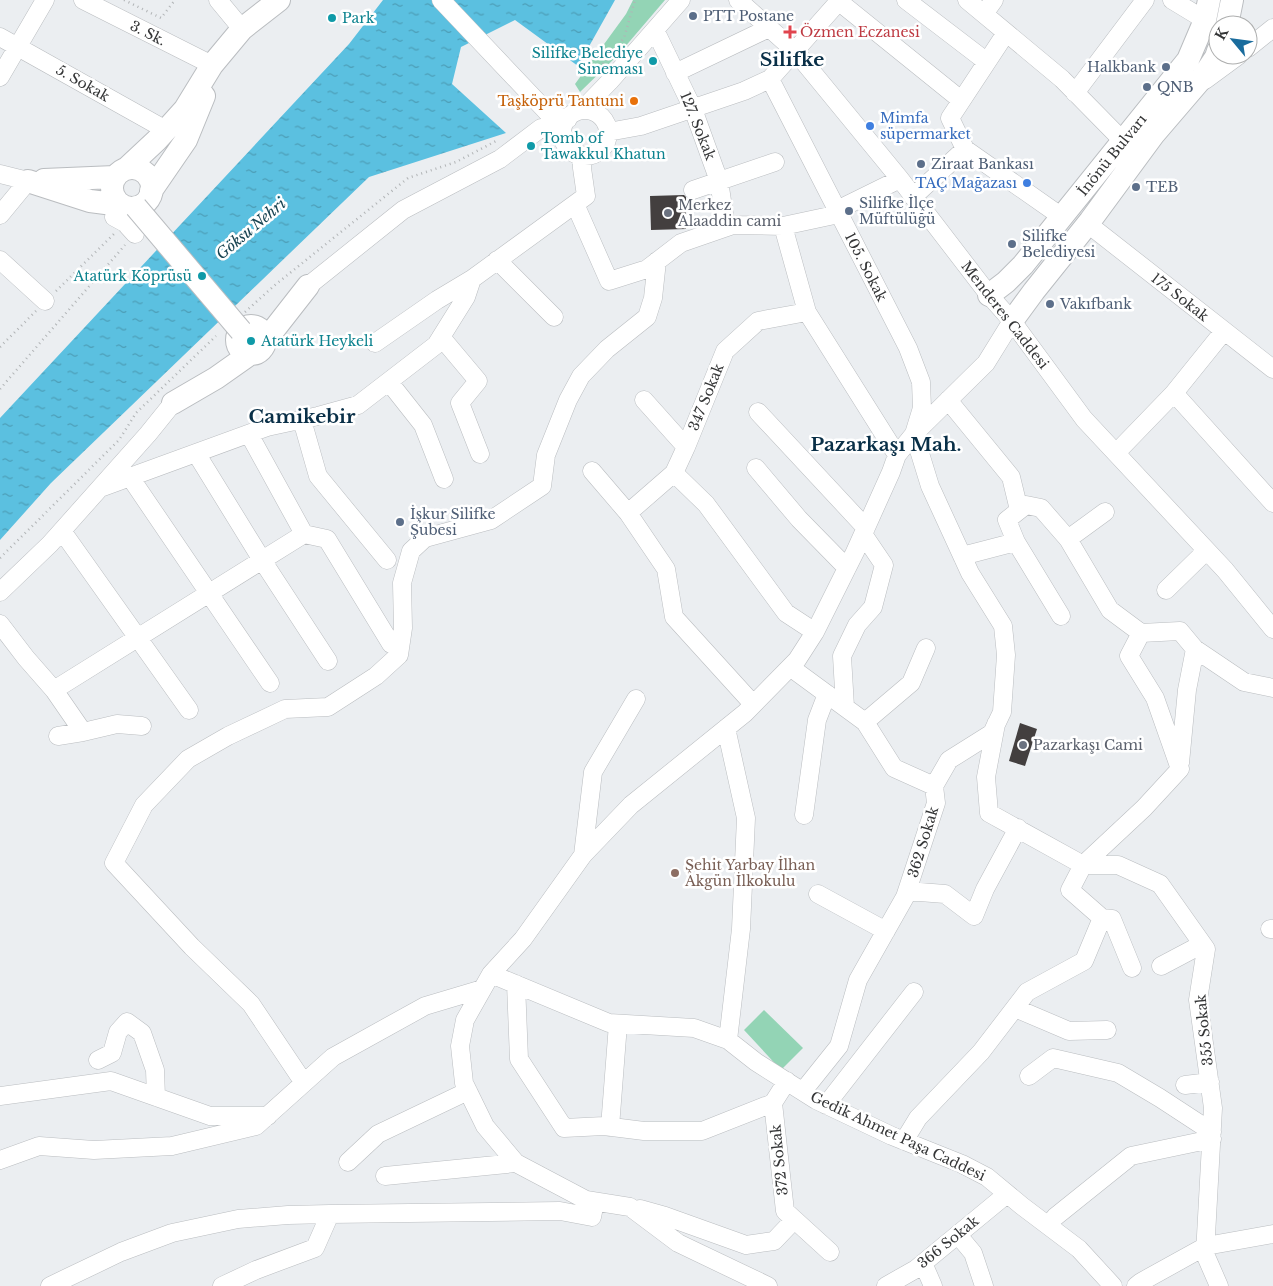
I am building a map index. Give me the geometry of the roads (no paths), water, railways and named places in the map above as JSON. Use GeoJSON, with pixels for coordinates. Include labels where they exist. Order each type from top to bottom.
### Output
{"type":"FeatureCollection","features":[{"type":"Feature","properties":{"kind":"main road"},"geometry":{"type":"LineString","coordinates":[[1229,15],[1232,0]]}},
{"type":"Feature","properties":{"kind":"main road"},"geometry":{"type":"LineString","coordinates":[[249,339],[131,205],[116,200],[112,192],[112,185],[121,173],[157,140],[185,109],[212,65],[242,29],[275,3]]}},
{"type":"Feature","properties":{"kind":"main road","name":"İnönü Bulvarı"},"geometry":{"type":"LineString","coordinates":[[990,295],[1023,265],[1188,60],[1207,10]]}},
{"type":"Feature","properties":{"kind":"main road"},"geometry":{"type":"LineString","coordinates":[[131,205],[186,140],[206,92],[212,65]]}},
{"type":"Feature","properties":{"kind":"main road","name":"İnönü Bulvarı"},"geometry":{"type":"LineString","coordinates":[[1012,321],[1088,224],[1154,134],[1202,78],[1211,65]]}},
{"type":"Feature","properties":{"kind":"main road"},"geometry":{"type":"LineString","coordinates":[[28,181],[121,173],[135,168],[148,176],[151,183],[131,205]]}},
{"type":"Feature","properties":{"kind":"main road"},"geometry":{"type":"LineString","coordinates":[[28,181],[90,201],[131,205]]}},
{"type":"Feature","properties":{"kind":"main road"},"geometry":{"type":"LineString","coordinates":[[174,403],[216,378],[249,339],[308,286]]}},
{"type":"Feature","properties":{"kind":"street"},"geometry":{"type":"LineString","coordinates":[[0,78],[46,0]]}},
{"type":"Feature","properties":{"kind":"street","name":"3. Sk."},"geometry":{"type":"LineString","coordinates":[[83,0],[212,65]]}},
{"type":"Feature","properties":{"kind":"street"},"geometry":{"type":"LineString","coordinates":[[218,0],[242,29]]}},
{"type":"Feature","properties":{"kind":"street"},"geometry":{"type":"LineString","coordinates":[[441,0],[548,113],[571,121]]}},
{"type":"Feature","properties":{"kind":"street"},"geometry":{"type":"LineString","coordinates":[[308,286],[404,210],[500,159],[541,128],[571,121],[590,111],[597,113],[603,118],[608,132],[607,140],[599,152],[592,155],[582,155],[571,151],[563,138],[571,121],[610,81],[681,0]]}},
{"type":"Feature","properties":{"kind":"street","name":"Menderes Caddesi"},"geometry":{"type":"LineString","coordinates":[[738,0],[795,51],[900,179],[1012,321],[1084,419],[1225,570],[1273,629]]}},
{"type":"Feature","properties":{"kind":"street"},"geometry":{"type":"LineString","coordinates":[[608,132],[641,126],[744,91],[770,80],[839,0],[962,100]]}},
{"type":"Feature","properties":{"kind":"street"},"geometry":{"type":"LineString","coordinates":[[906,0],[987,62]]}},
{"type":"Feature","properties":{"kind":"street"},"geometry":{"type":"LineString","coordinates":[[967,0],[989,7],[1006,33],[1062,80],[1123,141]]}},
{"type":"Feature","properties":{"kind":"street"},"geometry":{"type":"LineString","coordinates":[[1075,93],[1145,0]]}},
{"type":"Feature","properties":{"kind":"street"},"geometry":{"type":"LineString","coordinates":[[1172,0],[1207,10]]}},
{"type":"Feature","properties":{"kind":"street"},"geometry":{"type":"LineString","coordinates":[[675,73],[769,28]]}},
{"type":"Feature","properties":{"kind":"street"},"geometry":{"type":"LineString","coordinates":[[1258,40],[1273,28]]}},
{"type":"Feature","properties":{"kind":"street","name":"127. Sokak"},"geometry":{"type":"LineString","coordinates":[[655,30],[693,108],[719,180],[726,227]]}},
{"type":"Feature","properties":{"kind":"street"},"geometry":{"type":"LineString","coordinates":[[1006,33],[950,118],[965,149],[1062,217]]}},
{"type":"Feature","properties":{"kind":"street","name":"5. Sokak"},"geometry":{"type":"LineString","coordinates":[[0,37],[166,130]]}},
{"type":"Feature","properties":{"kind":"street"},"geometry":{"type":"LineString","coordinates":[[1190,91],[1225,65]]}},
{"type":"Feature","properties":{"kind":"street","name":"105. Sokak"},"geometry":{"type":"LineString","coordinates":[[770,80],[908,348],[921,382],[922,408],[914,434]]}},
{"type":"Feature","properties":{"kind":"street"},"geometry":{"type":"LineString","coordinates":[[913,197],[965,149]]}},
{"type":"Feature","properties":{"kind":"street"},"geometry":{"type":"LineString","coordinates":[[375,343],[472,278],[586,196],[582,155]]}},
{"type":"Feature","properties":{"kind":"street"},"geometry":{"type":"LineString","coordinates":[[693,190],[776,162]]}},
{"type":"Feature","properties":{"kind":"street"},"geometry":{"type":"LineString","coordinates":[[0,174],[28,181],[0,215]]}},
{"type":"Feature","properties":{"kind":"street"},"geometry":{"type":"LineString","coordinates":[[575,204],[609,281],[647,269],[681,243],[726,227],[733,225],[783,226],[838,212],[900,179]]}},
{"type":"Feature","properties":{"kind":"street"},"geometry":{"type":"LineString","coordinates":[[131,205],[125,223],[135,234]]}},
{"type":"Feature","properties":{"kind":"street","name":"175 Sokak"},"geometry":{"type":"LineString","coordinates":[[1088,224],[1273,369]]}},
{"type":"Feature","properties":{"kind":"street"},"geometry":{"type":"LineString","coordinates":[[783,226],[806,312],[897,455]]}},
{"type":"Feature","properties":{"kind":"street"},"geometry":{"type":"LineString","coordinates":[[0,260],[45,301]]}},
{"type":"Feature","properties":{"kind":"street"},"geometry":{"type":"LineString","coordinates":[[497,260],[554,317]]}},
{"type":"Feature","properties":{"kind":"street"},"geometry":{"type":"LineString","coordinates":[[304,1082],[251,1004],[192,947],[114,863],[144,805],[188,759],[228,736],[284,709],[328,707],[376,676],[399,654],[402,628],[402,583],[411,551],[425,538],[491,520],[542,486],[546,455],[568,400],[581,376],[608,349],[647,317],[652,298],[657,262]]}},
{"type":"Feature","properties":{"kind":"street"},"geometry":{"type":"LineString","coordinates":[[100,488],[266,427],[302,420],[358,405],[436,345],[466,297],[472,278]]}},
{"type":"Feature","properties":{"kind":"street","name":"347 Sokak"},"geometry":{"type":"LineString","coordinates":[[628,513],[674,473],[725,351],[758,320],[806,312]]}},
{"type":"Feature","properties":{"kind":"street"},"geometry":{"type":"LineString","coordinates":[[50,1286],[121,1252],[172,1233],[238,1219],[288,1215],[560,1211],[592,1217],[594,1207],[586,1200],[516,1163],[485,1126],[464,1083],[460,1046],[465,1020],[491,974],[523,939],[583,855],[631,805],[745,713],[797,660],[815,632],[847,568],[897,455],[914,434],[986,363],[1012,321]]}},
{"type":"Feature","properties":{"kind":"street"},"geometry":{"type":"LineString","coordinates":[[1116,454],[1174,393],[1224,331]]}},
{"type":"Feature","properties":{"kind":"street"},"geometry":{"type":"LineString","coordinates":[[441,337],[478,381],[460,402],[480,454]]}},
{"type":"Feature","properties":{"kind":"street"},"geometry":{"type":"LineString","coordinates":[[389,382],[423,425],[444,479]]}},
{"type":"Feature","properties":{"kind":"street"},"geometry":{"type":"LineString","coordinates":[[1174,393],[1273,503]]}},
{"type":"Feature","properties":{"kind":"street"},"geometry":{"type":"LineString","coordinates":[[644,400],[686,447]]}},
{"type":"Feature","properties":{"kind":"street"},"geometry":{"type":"LineString","coordinates":[[948,400],[1011,477],[1019,510]]}},
{"type":"Feature","properties":{"kind":"street"},"geometry":{"type":"LineString","coordinates":[[0,592],[62,531],[174,403]]}},
{"type":"Feature","properties":{"kind":"street"},"geometry":{"type":"LineString","coordinates":[[758,412],[864,531],[884,565],[873,607],[857,625],[842,656],[845,707]]}},
{"type":"Feature","properties":{"kind":"street"},"geometry":{"type":"LineString","coordinates":[[302,420],[318,476],[387,560]]}},
{"type":"Feature","properties":{"kind":"street"},"geometry":{"type":"LineString","coordinates":[[249,434],[304,534]]}},
{"type":"Feature","properties":{"kind":"street","name":"362 Sokak"},"geometry":{"type":"LineString","coordinates":[[803,1091],[838,1046],[858,980],[906,897],[936,803],[934,786],[949,760],[992,733],[1002,712],[1006,655],[1003,626],[970,573],[962,556],[930,486],[914,434]]}},
{"type":"Feature","properties":{"kind":"street"},"geometry":{"type":"LineString","coordinates":[[196,453],[262,560],[328,661]]}},
{"type":"Feature","properties":{"kind":"street"},"geometry":{"type":"LineString","coordinates":[[756,468],[799,519],[847,568]]}},
{"type":"Feature","properties":{"kind":"street"},"geometry":{"type":"LineString","coordinates":[[592,471],[628,513],[666,569],[674,617],[753,704]]}},
{"type":"Feature","properties":{"kind":"street"},"geometry":{"type":"LineString","coordinates":[[674,473],[706,504],[786,613],[815,632]]}},
{"type":"Feature","properties":{"kind":"street"},"geometry":{"type":"LineString","coordinates":[[130,477],[270,683]]}},
{"type":"Feature","properties":{"kind":"street"},"geometry":{"type":"LineString","coordinates":[[1061,616],[1016,542],[1007,520],[1026,505],[1041,508],[1068,539],[1110,610],[1141,633],[1180,631],[1195,649],[1244,682],[1273,688]]}},
{"type":"Feature","properties":{"kind":"street"},"geometry":{"type":"LineString","coordinates":[[1068,539],[1104,512]]}},
{"type":"Feature","properties":{"kind":"street"},"geometry":{"type":"LineString","coordinates":[[62,531],[189,710]]}},
{"type":"Feature","properties":{"kind":"street"},"geometry":{"type":"LineString","coordinates":[[54,690],[304,534],[327,539],[391,644]]}},
{"type":"Feature","properties":{"kind":"street"},"geometry":{"type":"LineString","coordinates":[[962,556],[1016,542]]}},
{"type":"Feature","properties":{"kind":"street"},"geometry":{"type":"LineString","coordinates":[[1166,590],[1206,551]]}},
{"type":"Feature","properties":{"kind":"street"},"geometry":{"type":"LineString","coordinates":[[0,624],[54,690],[83,732]]}},
{"type":"Feature","properties":{"kind":"street"},"geometry":{"type":"LineString","coordinates":[[1141,633],[1129,656],[1155,698],[1180,769]]}},
{"type":"Feature","properties":{"kind":"street"},"geometry":{"type":"LineString","coordinates":[[865,722],[911,683],[926,648]]}},
{"type":"Feature","properties":{"kind":"street"},"geometry":{"type":"LineString","coordinates":[[1132,968],[1112,920],[1102,918],[1070,890],[1083,865],[1144,808],[1180,769],[1186,690],[1195,649]]}},
{"type":"Feature","properties":{"kind":"street"},"geometry":{"type":"LineString","coordinates":[[790,667],[865,722],[894,768],[934,786]]}},
{"type":"Feature","properties":{"kind":"street"},"geometry":{"type":"LineString","coordinates":[[804,815],[817,720],[827,694]]}},
{"type":"Feature","properties":{"kind":"street"},"geometry":{"type":"LineString","coordinates":[[583,855],[593,772],[636,699]]}},
{"type":"Feature","properties":{"kind":"street"},"geometry":{"type":"LineString","coordinates":[[58,736],[117,724],[142,726]]}},
{"type":"Feature","properties":{"kind":"street"},"geometry":{"type":"LineString","coordinates":[[996,724],[986,777],[989,813],[1083,865],[1118,866],[1160,884],[1206,949]]}},
{"type":"Feature","properties":{"kind":"street"},"geometry":{"type":"LineString","coordinates":[[726,728],[746,818],[741,929],[728,1040]]}},
{"type":"Feature","properties":{"kind":"street"},"geometry":{"type":"LineString","coordinates":[[907,891],[944,894],[974,916],[985,889],[1018,828]]}},
{"type":"Feature","properties":{"kind":"street"},"geometry":{"type":"LineString","coordinates":[[818,894],[886,931]]}},
{"type":"Feature","properties":{"kind":"street"},"geometry":{"type":"LineString","coordinates":[[904,1141],[918,1118],[981,1052],[1027,992],[1084,962],[1102,918]]}},
{"type":"Feature","properties":{"kind":"street"},"geometry":{"type":"LineString","coordinates":[[1162,966],[1195,948],[1206,949]]}},
{"type":"Feature","properties":{"kind":"street","name":"355 Sokak"},"geometry":{"type":"LineString","coordinates":[[1206,949],[1198,1000],[1213,1108],[1205,1254],[1219,1286]]}},
{"type":"Feature","properties":{"kind":"street","name":"Gedik Ahmet Paşa Caddesi"},"geometry":{"type":"LineString","coordinates":[[491,974],[609,1023],[694,1028],[728,1040],[756,1062],[826,1105],[904,1141],[962,1164],[987,1177],[1079,1249],[1113,1286]]}},
{"type":"Feature","properties":{"kind":"street"},"geometry":{"type":"LineString","coordinates":[[516,984],[519,1059],[564,1128],[604,1126],[644,1131],[702,1131],[773,1103],[787,1081]]}},
{"type":"Feature","properties":{"kind":"street"},"geometry":{"type":"LineString","coordinates":[[0,1160],[38,1146],[94,1150],[172,1146],[256,1126],[333,1057],[425,1006],[482,989]]}},
{"type":"Feature","properties":{"kind":"street"},"geometry":{"type":"LineString","coordinates":[[826,1105],[914,992]]}},
{"type":"Feature","properties":{"kind":"street"},"geometry":{"type":"LineString","coordinates":[[1015,1008],[1069,1031],[1107,1030]]}},
{"type":"Feature","properties":{"kind":"street"},"geometry":{"type":"LineString","coordinates":[[98,1060],[112,1053],[118,1032],[127,1022],[142,1032],[154,1070],[156,1097]]}},
{"type":"Feature","properties":{"kind":"street"},"geometry":{"type":"LineString","coordinates":[[610,1127],[618,1024]]}},
{"type":"Feature","properties":{"kind":"street"},"geometry":{"type":"LineString","coordinates":[[1029,1076],[1053,1058],[1118,1073],[1160,1098],[1212,1136]]}},
{"type":"Feature","properties":{"kind":"street"},"geometry":{"type":"LineString","coordinates":[[0,1096],[111,1081],[210,1116],[268,1116]]}},
{"type":"Feature","properties":{"kind":"street"},"geometry":{"type":"LineString","coordinates":[[1185,1085],[1210,1082]]}},
{"type":"Feature","properties":{"kind":"street"},"geometry":{"type":"LineString","coordinates":[[348,1162],[378,1134],[468,1091]]}},
{"type":"Feature","properties":{"kind":"street","name":"372 Sokak"},"geometry":{"type":"LineString","coordinates":[[773,1103],[785,1212],[830,1252]]}},
{"type":"Feature","properties":{"kind":"street"},"geometry":{"type":"LineString","coordinates":[[1055,1217],[1131,1156],[1212,1136]]}},
{"type":"Feature","properties":{"kind":"street"},"geometry":{"type":"LineString","coordinates":[[385,1176],[516,1163]]}},
{"type":"Feature","properties":{"kind":"street","name":"366 Sokak"},"geometry":{"type":"LineString","coordinates":[[886,1286],[916,1269],[1007,1194]]}},
{"type":"Feature","properties":{"kind":"street"},"geometry":{"type":"LineString","coordinates":[[586,1200],[630,1206],[665,1216],[746,1245],[774,1241],[794,1220]]}},
{"type":"Feature","properties":{"kind":"street"},"geometry":{"type":"LineString","coordinates":[[630,1206],[678,1243],[768,1286]]}},
{"type":"Feature","properties":{"kind":"street"},"geometry":{"type":"LineString","coordinates":[[222,1286],[256,1270],[315,1248],[330,1214]]}},
{"type":"Feature","properties":{"kind":"street"},"geometry":{"type":"LineString","coordinates":[[958,1234],[973,1253],[984,1286]]}},
{"type":"Feature","properties":{"kind":"street"},"geometry":{"type":"LineString","coordinates":[[1136,1286],[1206,1246],[1273,1234]]}},
{"type":"Feature","properties":{"kind":"street"},"geometry":{"type":"LineString","coordinates":[[923,1263],[933,1286]]}},
{"type":"Feature","properties":{"kind":"water","name":"Göksu Nehri"},"geometry":{"type":"Polygon","coordinates":[[[383,0],[615,0],[578,66],[515,20],[461,47],[452,84],[506,133],[369,177],[51,483],[0,540],[0,418],[349,44],[383,0]]]}},
{"type":"Feature","properties":{"kind":"place","name":"PTT Postane"},"geometry":{"type":"Point","coordinates":[693,16]}},
{"type":"Feature","properties":{"kind":"place","name":"Park"},"geometry":{"type":"Point","coordinates":[332,18]}},
{"type":"Feature","properties":{"kind":"place","name":"Özmen Eczanesi"},"geometry":{"type":"Point","coordinates":[790,32]}},
{"type":"Feature","properties":{"kind":"place","name":"Silifke Belediye Sineması"},"geometry":{"type":"Point","coordinates":[653,61]}},
{"type":"Feature","properties":{"kind":"place","name":"Halkbank"},"geometry":{"type":"Point","coordinates":[1166,67]}},
{"type":"Feature","properties":{"kind":"place","name":"QNB"},"geometry":{"type":"Point","coordinates":[1147,87]}},
{"type":"Feature","properties":{"kind":"place","name":"Taşköprü Tantuni"},"geometry":{"type":"Point","coordinates":[634,101]}},
{"type":"Feature","properties":{"kind":"place","name":"Mimfa süpermarket"},"geometry":{"type":"Point","coordinates":[870,126]}},
{"type":"Feature","properties":{"kind":"place","name":"Tomb of Tawakkul Khatun"},"geometry":{"type":"Point","coordinates":[531,146]}},
{"type":"Feature","properties":{"kind":"place","name":"Ziraat Bankası"},"geometry":{"type":"Point","coordinates":[921,164]}},
{"type":"Feature","properties":{"kind":"place","name":"TAÇ Mağazası"},"geometry":{"type":"Point","coordinates":[1027,183]}},
{"type":"Feature","properties":{"kind":"place","name":"TEB"},"geometry":{"type":"Point","coordinates":[1136,187]}},
{"type":"Feature","properties":{"kind":"place","name":"Silifke İlçe Müftülüğü"},"geometry":{"type":"Point","coordinates":[849,211]}},
{"type":"Feature","properties":{"kind":"place","name":"Merkez Alaaddin cami"},"geometry":{"type":"Point","coordinates":[668,213]}},
{"type":"Feature","properties":{"kind":"place","name":"Silifke Belediyesi"},"geometry":{"type":"Point","coordinates":[1012,244]}},
{"type":"Feature","properties":{"kind":"place","name":"Atatürk Köprüsü"},"geometry":{"type":"Point","coordinates":[202,276]}},
{"type":"Feature","properties":{"kind":"place","name":"Vakıfbank"},"geometry":{"type":"Point","coordinates":[1050,304]}},
{"type":"Feature","properties":{"kind":"place","name":"Atatürk Heykeli"},"geometry":{"type":"Point","coordinates":[251,341]}},
{"type":"Feature","properties":{"kind":"place","name":"İşkur Silifke Şubesi"},"geometry":{"type":"Point","coordinates":[400,522]}},
{"type":"Feature","properties":{"kind":"place","name":"Pazarkaşı Cami"},"geometry":{"type":"Point","coordinates":[1023,745]}},
{"type":"Feature","properties":{"kind":"place","name":"Şehit Yarbay İlhan Akgün İlkokulu"},"geometry":{"type":"Point","coordinates":[675,873]}},
{"type":"Feature","properties":{"kind":"district","name":"Silifke"},"geometry":{"type":"Point","coordinates":[792,59]}},
{"type":"Feature","properties":{"kind":"district","name":"Camikebir"},"geometry":{"type":"Point","coordinates":[302,416]}},
{"type":"Feature","properties":{"kind":"district","name":"Pazarkaşı Mah."},"geometry":{"type":"Point","coordinates":[886,444]}}]}
